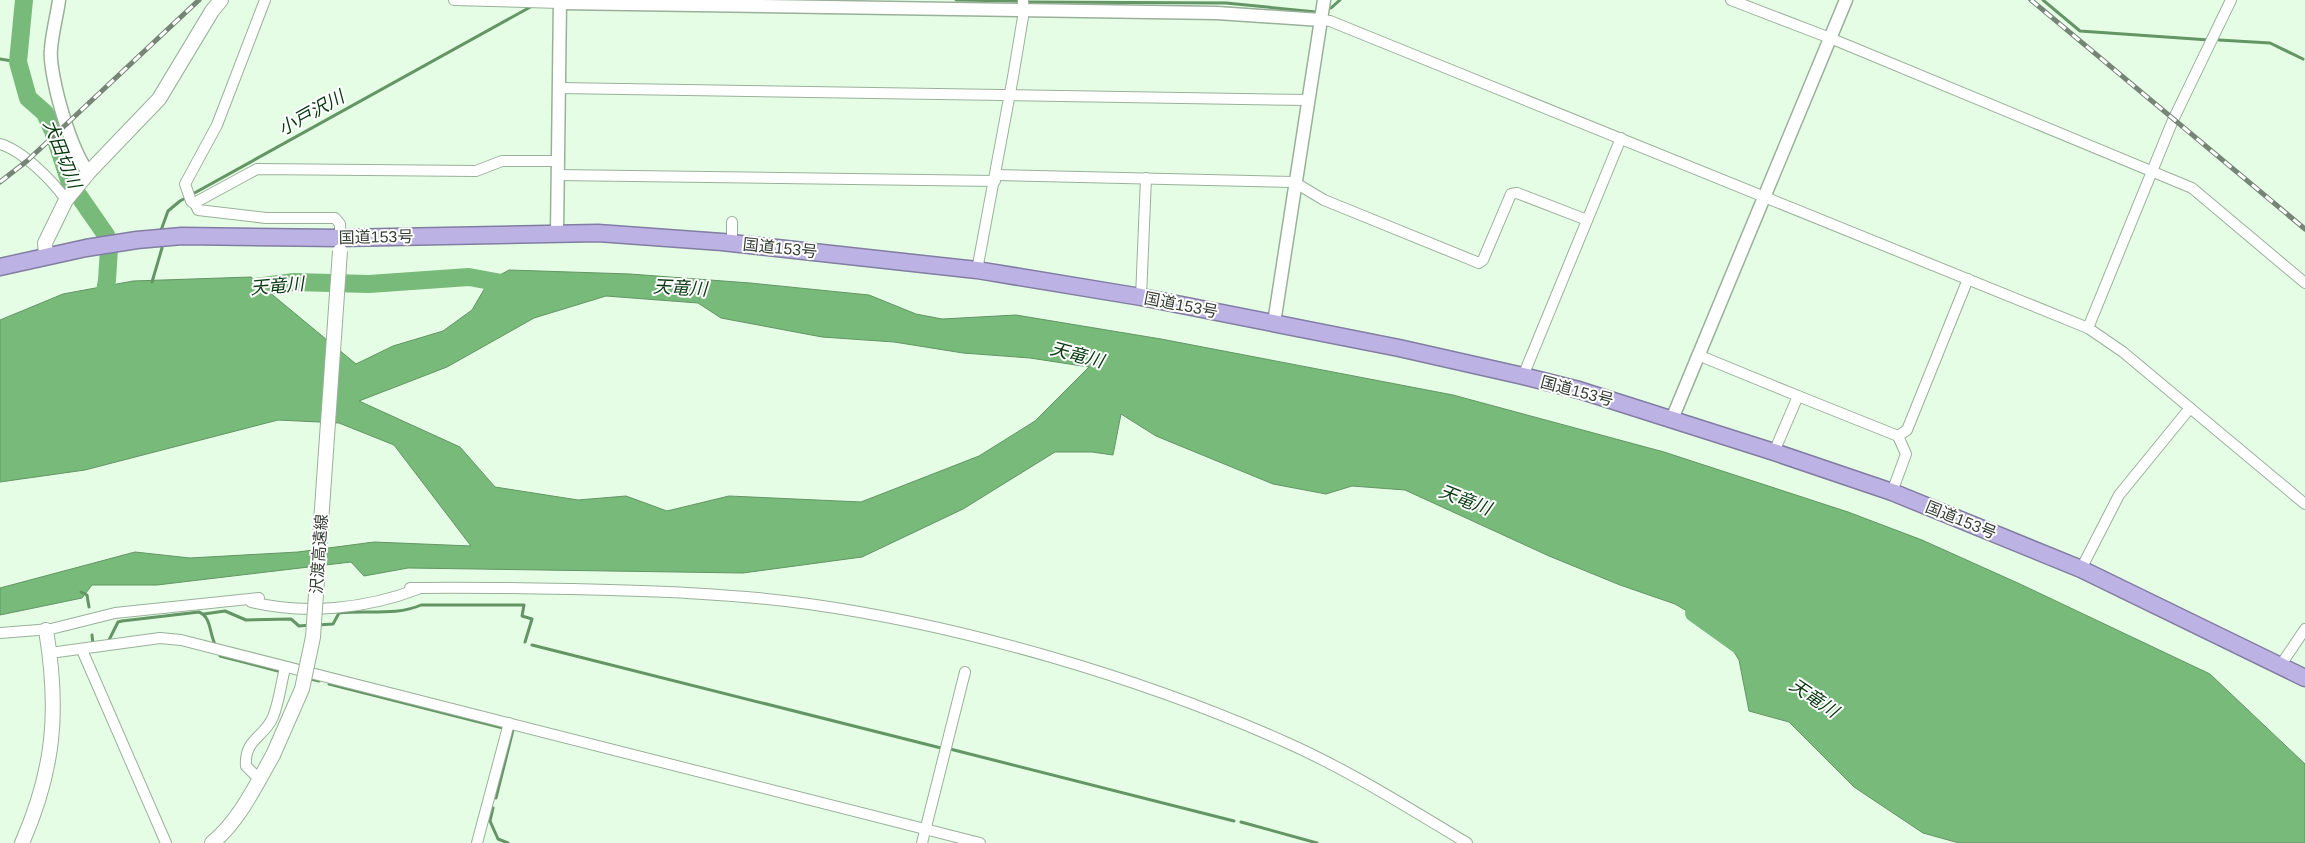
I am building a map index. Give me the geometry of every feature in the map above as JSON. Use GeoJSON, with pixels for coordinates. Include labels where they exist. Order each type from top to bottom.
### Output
{"type":"FeatureCollection","features":[{"type":"Feature","properties":{"kind":"highway","name":"国道153号"},"geometry":{"type":"LineString","coordinates":[[0,267],[86,248],[137,240],[182,236],[225,236],[340,244],[557,234],[637,235],[732,243],[977,270],[1141,297],[1523,376],[1579,390],[1774,452],[1892,492],[2081,569],[2305,678]]}},
{"type":"Feature","properties":{"kind":"main road"},"geometry":{"type":"LineString","coordinates":[[46,256],[45,243],[67,198],[85,176],[160,100],[212,11],[221,0]]}},
{"type":"Feature","properties":{"kind":"main road","name":"沢渡高遠線"},"geometry":{"type":"LineString","coordinates":[[212,843],[238,813],[259,779],[273,755],[302,689],[313,636],[340,244]]}},
{"type":"Feature","properties":{"kind":"main road"},"geometry":{"type":"LineString","coordinates":[[22,843],[41,794],[53,739],[54,699],[46,630]]}},
{"type":"Feature","properties":{"kind":"street"},"geometry":{"type":"LineString","coordinates":[[59,0],[50,50],[52,64],[66,124],[85,176]]}},
{"type":"Feature","properties":{"kind":"street"},"geometry":{"type":"LineString","coordinates":[[265,0],[217,125],[185,184],[191,200],[198,210],[202,212],[224,212],[266,218],[335,218],[340,224],[340,244]]}},
{"type":"Feature","properties":{"kind":"street"},"geometry":{"type":"LineString","coordinates":[[454,0],[546,3],[1022,6],[1217,13],[1330,21],[1764,195],[2088,328],[2123,352],[2305,504]]}},
{"type":"Feature","properties":{"kind":"street"},"geometry":{"type":"LineString","coordinates":[[1274,323],[1294,182],[1324,0]]}},
{"type":"Feature","properties":{"kind":"street"},"geometry":{"type":"LineString","coordinates":[[1730,0],[1830,38],[2192,188],[2305,283]]}},
{"type":"Feature","properties":{"kind":"street"},"geometry":{"type":"LineString","coordinates":[[1672,419],[1846,0]]}},
{"type":"Feature","properties":{"kind":"street"},"geometry":{"type":"LineString","coordinates":[[2088,328],[2174,119],[2231,0]]}},
{"type":"Feature","properties":{"kind":"street"},"geometry":{"type":"LineString","coordinates":[[557,234],[560,2]]}},
{"type":"Feature","properties":{"kind":"street"},"geometry":{"type":"LineString","coordinates":[[977,270],[996,178],[1010,96],[1022,6]]}},
{"type":"Feature","properties":{"kind":"street"},"geometry":{"type":"LineString","coordinates":[[559,88],[1308,100]]}},
{"type":"Feature","properties":{"kind":"street"},"geometry":{"type":"LineString","coordinates":[[1523,376],[1621,138]]}},
{"type":"Feature","properties":{"kind":"street"},"geometry":{"type":"LineString","coordinates":[[0,144],[9,148],[34,166],[67,198]]}},
{"type":"Feature","properties":{"kind":"street"},"geometry":{"type":"LineString","coordinates":[[191,200],[198,201],[250,171],[257,170],[476,171],[502,160],[557,161]]}},
{"type":"Feature","properties":{"kind":"street"},"geometry":{"type":"LineString","coordinates":[[557,175],[1146,178],[1294,182],[1324,200],[1479,263],[1483,260],[1511,194],[1517,193],[1587,220]]}},
{"type":"Feature","properties":{"kind":"street"},"geometry":{"type":"LineString","coordinates":[[1141,297],[1146,178]]}},
{"type":"Feature","properties":{"kind":"street"},"geometry":{"type":"LineString","coordinates":[[732,222],[732,243]]}},
{"type":"Feature","properties":{"kind":"street"},"geometry":{"type":"LineString","coordinates":[[1898,436],[1906,430],[1968,279]]}},
{"type":"Feature","properties":{"kind":"street"},"geometry":{"type":"LineString","coordinates":[[1698,355],[1898,436],[1906,454],[1892,492]]}},
{"type":"Feature","properties":{"kind":"street"},"geometry":{"type":"LineString","coordinates":[[1774,452],[1798,396]]}},
{"type":"Feature","properties":{"kind":"street"},"geometry":{"type":"LineString","coordinates":[[2081,569],[2119,494],[2190,408]]}},
{"type":"Feature","properties":{"kind":"street"},"geometry":{"type":"LineString","coordinates":[[241,600],[263,605],[304,609],[373,601],[414,588],[612,590],[723,595],[810,604],[948,631],[1074,665],[1154,690],[1282,740],[1349,773],[1467,843]]}},
{"type":"Feature","properties":{"kind":"street"},"geometry":{"type":"LineString","coordinates":[[0,633],[46,630],[115,613],[259,598]]}},
{"type":"Feature","properties":{"kind":"street"},"geometry":{"type":"LineString","coordinates":[[2280,666],[2305,629]]}},
{"type":"Feature","properties":{"kind":"street"},"geometry":{"type":"LineString","coordinates":[[50,653],[171,638],[980,843]]}},
{"type":"Feature","properties":{"kind":"street"},"geometry":{"type":"LineString","coordinates":[[82,650],[166,843]]}},
{"type":"Feature","properties":{"kind":"street"},"geometry":{"type":"LineString","coordinates":[[259,779],[246,766],[245,754],[251,742],[267,727],[272,718],[285,668]]}},
{"type":"Feature","properties":{"kind":"street"},"geometry":{"type":"LineString","coordinates":[[922,843],[965,672]]}},
{"type":"Feature","properties":{"kind":"street"},"geometry":{"type":"LineString","coordinates":[[477,843],[509,723]]}},
{"type":"Feature","properties":{"kind":"water"},"geometry":{"type":"Polygon","coordinates":[[[509,270],[630,274],[750,283],[869,295],[916,314],[942,319],[1016,315],[1161,339],[1453,395],[1664,452],[1848,512],[1922,540],[2210,674],[2305,764],[2305,843],[1959,843],[1923,833],[1854,787],[1789,722],[1749,711],[1739,660],[1721,631],[1675,604],[1620,585],[1549,556],[1405,490],[1352,486],[1326,494],[1273,484],[1156,436],[1121,414],[1113,455],[1092,452],[1055,452],[963,509],[862,557],[743,573],[408,568],[364,576],[351,562],[157,585],[92,585],[82,598],[0,615],[0,588],[135,552],[190,558],[298,552],[374,542],[471,546],[394,445],[339,423],[278,420],[85,470],[0,482],[0,320],[63,294],[133,281],[251,277],[356,364],[393,346],[443,331],[472,310],[489,281],[509,270]],[[606,296],[534,318],[447,367],[359,401],[460,447],[495,487],[578,500],[626,496],[667,511],[729,496],[861,502],[979,456],[1035,421],[1089,367],[1030,358],[963,353],[894,342],[822,337],[721,318],[698,303],[606,296]]]}},
{"type":"Feature","properties":{"kind":"waterway","name":"犬田切川"},"geometry":{"type":"LineString","coordinates":[[24,0],[18,62],[28,98],[45,113],[70,183],[106,235],[109,249],[107,280],[104,297],[96,306]]}},
{"type":"Feature","properties":{"kind":"waterway"},"geometry":{"type":"LineString","coordinates":[[956,0],[1018,1]]}},
{"type":"Feature","properties":{"kind":"waterway"},"geometry":{"type":"LineString","coordinates":[[1331,8],[1340,0]]}},
{"type":"Feature","properties":{"kind":"waterway"},"geometry":{"type":"LineString","coordinates":[[2043,0],[2080,31],[2209,40]]}},
{"type":"Feature","properties":{"kind":"waterway"},"geometry":{"type":"LineString","coordinates":[[1030,2],[1226,3],[1316,12]]}},
{"type":"Feature","properties":{"kind":"waterway","name":"小戸沢川"},"geometry":{"type":"LineString","coordinates":[[160,233],[168,211],[180,201],[534,5]]}},
{"type":"Feature","properties":{"kind":"waterway"},"geometry":{"type":"LineString","coordinates":[[2219,40],[2270,43],[2303,59]]}},
{"type":"Feature","properties":{"kind":"waterway"},"geometry":{"type":"LineString","coordinates":[[0,59],[18,62]]}},
{"type":"Feature","properties":{"kind":"waterway","name":"小戸沢川"},"geometry":{"type":"LineString","coordinates":[[152,282],[162,248],[161,242]]}},
{"type":"Feature","properties":{"kind":"waterway","name":"天竜川"},"geometry":{"type":"LineString","coordinates":[[240,289],[294,282],[369,284],[469,277],[512,285]]}},
{"type":"Feature","properties":{"kind":"waterway"},"geometry":{"type":"LineString","coordinates":[[81,592],[87,595],[89,607]]}},
{"type":"Feature","properties":{"kind":"waterway"},"geometry":{"type":"LineString","coordinates":[[317,625],[333,624],[339,613],[391,612],[421,605],[524,605],[522,616],[532,619],[525,642]]}},
{"type":"Feature","properties":{"kind":"waterway"},"geometry":{"type":"LineString","coordinates":[[204,614],[225,611],[246,620],[291,619],[299,626],[311,625]]}},
{"type":"Feature","properties":{"kind":"waterway"},"geometry":{"type":"LineString","coordinates":[[108,642],[118,622],[199,612],[206,618],[216,646]]}},
{"type":"Feature","properties":{"kind":"waterway","name":"天竜川"},"geometry":{"type":"LineString","coordinates":[[1694,613],[1740,646]]}},
{"type":"Feature","properties":{"kind":"waterway"},"geometry":{"type":"LineString","coordinates":[[92,635],[93,645]]}},
{"type":"Feature","properties":{"kind":"waterway"},"geometry":{"type":"LineString","coordinates":[[532,645],[941,748]]}},
{"type":"Feature","properties":{"kind":"waterway"},"geometry":{"type":"LineString","coordinates":[[220,654],[220,656],[278,671]]}},
{"type":"Feature","properties":{"kind":"waterway"},"geometry":{"type":"LineString","coordinates":[[307,678],[319,681]]}},
{"type":"Feature","properties":{"kind":"waterway"},"geometry":{"type":"LineString","coordinates":[[329,684],[503,728]]}},
{"type":"Feature","properties":{"kind":"waterway"},"geometry":{"type":"LineString","coordinates":[[496,798],[513,730]]}},
{"type":"Feature","properties":{"kind":"waterway"},"geometry":{"type":"LineString","coordinates":[[950,749],[1234,821]]}},
{"type":"Feature","properties":{"kind":"waterway"},"geometry":{"type":"LineString","coordinates":[[493,808],[490,821],[498,839],[508,843]]}},
{"type":"Feature","properties":{"kind":"waterway"},"geometry":{"type":"LineString","coordinates":[[1241,822],[1317,843]]}},
{"type":"Feature","properties":{"kind":"railway"},"geometry":{"type":"LineString","coordinates":[[0,182],[27,161],[199,0]]}},
{"type":"Feature","properties":{"kind":"railway"},"geometry":{"type":"LineString","coordinates":[[2031,0],[2305,229]]}}]}
